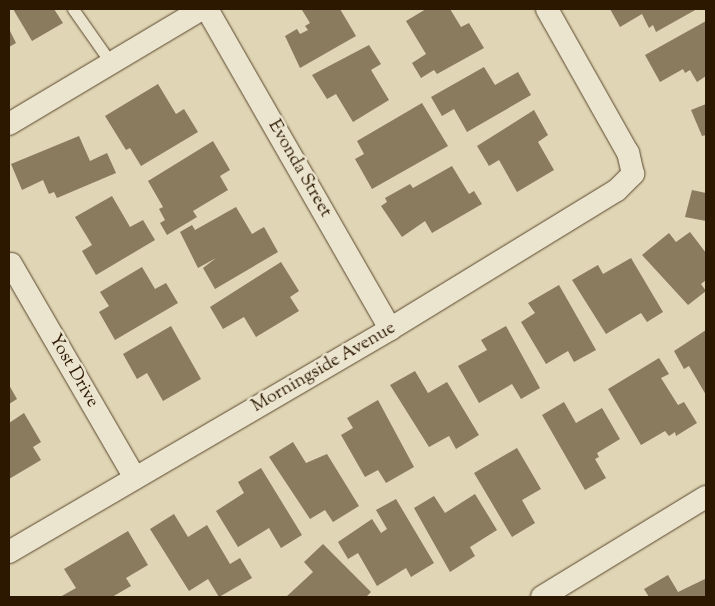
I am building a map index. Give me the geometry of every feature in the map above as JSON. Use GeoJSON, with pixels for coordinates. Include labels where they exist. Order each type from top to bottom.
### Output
{"type":"FeatureCollection","features":[{"type":"Feature","properties":{"kind":"street"},"geometry":{"type":"LineString","coordinates":[[9,124],[202,9]]}},
{"type":"Feature","properties":{"kind":"street","name":"Evonda Street"},"geometry":{"type":"LineString","coordinates":[[207,9],[390,329]]}},
{"type":"Feature","properties":{"kind":"street","name":"Morningside Avenue"},"geometry":{"type":"LineString","coordinates":[[9,552],[390,329],[617,190],[633,174],[628,153],[547,9]]}},
{"type":"Feature","properties":{"kind":"street","name":"Yost Drive"},"geometry":{"type":"LineString","coordinates":[[10,264],[134,478]]}},
{"type":"Feature","properties":{"kind":"street"},"geometry":{"type":"LineString","coordinates":[[542,597],[706,498]]}},
{"type":"Feature","properties":{"kind":"lane"},"geometry":{"type":"LineString","coordinates":[[74,9],[111,63]]}},
{"type":"Feature","properties":{"kind":"building"},"geometry":{"type":"Polygon","coordinates":[[[13,9],[54,9],[63,23],[32,41],[13,9]]]}},
{"type":"Feature","properties":{"kind":"building"},"geometry":{"type":"Polygon","coordinates":[[[340,9],[356,36],[300,68],[285,36],[297,29],[300,34],[308,30],[305,26],[310,23],[302,10],[340,9]]]}},
{"type":"Feature","properties":{"kind":"building"},"geometry":{"type":"Polygon","coordinates":[[[426,9],[450,9],[461,27],[469,23],[484,48],[437,74],[434,70],[421,78],[412,63],[426,54],[406,21],[426,9]]]}},
{"type":"Feature","properties":{"kind":"building"},"geometry":{"type":"Polygon","coordinates":[[[610,9],[697,9],[656,32],[653,25],[649,28],[642,14],[620,27],[610,9]]]}},
{"type":"Feature","properties":{"kind":"building"},"geometry":{"type":"Polygon","coordinates":[[[706,21],[706,76],[697,82],[690,70],[685,73],[683,69],[660,82],[645,55],[706,21]]]}},
{"type":"Feature","properties":{"kind":"building"},"geometry":{"type":"Polygon","coordinates":[[[9,29],[16,43],[9,47],[9,29]]]}},
{"type":"Feature","properties":{"kind":"building"},"geometry":{"type":"Polygon","coordinates":[[[369,45],[381,64],[371,70],[389,100],[353,122],[336,94],[327,99],[312,75],[369,45]]]}},
{"type":"Feature","properties":{"kind":"building"},"geometry":{"type":"Polygon","coordinates":[[[484,67],[495,85],[518,72],[531,95],[467,132],[454,109],[442,116],[431,97],[484,67]]]}},
{"type":"Feature","properties":{"kind":"building"},"geometry":{"type":"Polygon","coordinates":[[[158,84],[176,114],[184,109],[198,132],[141,166],[130,148],[126,150],[105,116],[158,84]]]}},
{"type":"Feature","properties":{"kind":"building"},"geometry":{"type":"Polygon","coordinates":[[[422,103],[448,146],[372,189],[355,159],[364,154],[357,141],[422,103]]]}},
{"type":"Feature","properties":{"kind":"building"},"geometry":{"type":"Polygon","coordinates":[[[706,104],[706,135],[702,136],[691,110],[706,104]]]}},
{"type":"Feature","properties":{"kind":"building"},"geometry":{"type":"Polygon","coordinates":[[[534,110],[548,135],[538,142],[554,170],[517,192],[499,160],[489,166],[477,146],[534,110]]]}},
{"type":"Feature","properties":{"kind":"building"},"geometry":{"type":"Polygon","coordinates":[[[79,136],[90,161],[107,153],[116,173],[57,198],[54,192],[49,194],[43,180],[22,190],[11,164],[79,136]]]}},
{"type":"Feature","properties":{"kind":"building"},"geometry":{"type":"Polygon","coordinates":[[[213,141],[230,170],[220,176],[228,190],[193,211],[197,217],[167,235],[160,223],[165,220],[159,209],[163,207],[148,181],[213,141]]]}},
{"type":"Feature","properties":{"kind":"building"},"geometry":{"type":"Polygon","coordinates":[[[452,166],[469,194],[474,191],[482,204],[432,233],[425,221],[402,237],[381,206],[387,202],[385,198],[410,184],[413,188],[452,166]]]}},
{"type":"Feature","properties":{"kind":"building"},"geometry":{"type":"Polygon","coordinates":[[[692,190],[706,193],[706,221],[685,217],[692,190]]]}},
{"type":"Feature","properties":{"kind":"building"},"geometry":{"type":"Polygon","coordinates":[[[112,196],[130,227],[143,220],[155,240],[96,275],[82,251],[92,245],[75,217],[112,196]]]}},
{"type":"Feature","properties":{"kind":"building"},"geometry":{"type":"Polygon","coordinates":[[[236,207],[252,234],[264,227],[278,252],[215,289],[203,268],[216,258],[198,268],[180,232],[192,225],[195,230],[236,207]]]}},
{"type":"Feature","properties":{"kind":"building"},"geometry":{"type":"Polygon","coordinates":[[[690,232],[706,253],[706,280],[701,284],[706,291],[688,305],[642,255],[669,233],[676,242],[690,232]]]}},
{"type":"Feature","properties":{"kind":"building"},"geometry":{"type":"Polygon","coordinates":[[[631,258],[663,312],[647,322],[641,313],[606,334],[572,280],[598,265],[603,274],[631,258]]]}},
{"type":"Feature","properties":{"kind":"building"},"geometry":{"type":"Polygon","coordinates":[[[281,262],[299,291],[290,297],[299,311],[256,337],[244,317],[223,329],[210,307],[281,262]]]}},
{"type":"Feature","properties":{"kind":"building"},"geometry":{"type":"Polygon","coordinates":[[[142,267],[155,289],[166,283],[178,303],[115,340],[99,312],[109,306],[100,292],[142,267]]]}},
{"type":"Feature","properties":{"kind":"building"},"geometry":{"type":"Polygon","coordinates":[[[559,285],[596,350],[574,362],[568,351],[546,364],[521,322],[535,313],[528,303],[559,285]]]}},
{"type":"Feature","properties":{"kind":"building"},"geometry":{"type":"Polygon","coordinates":[[[171,326],[201,379],[163,401],[147,373],[137,379],[123,354],[171,326]]]}},
{"type":"Feature","properties":{"kind":"building"},"geometry":{"type":"Polygon","coordinates":[[[506,326],[540,388],[521,399],[512,384],[479,403],[458,366],[487,350],[481,340],[506,326]]]}},
{"type":"Feature","properties":{"kind":"building"},"geometry":{"type":"Polygon","coordinates":[[[706,330],[706,395],[689,366],[684,369],[674,351],[706,330]]]}},
{"type":"Feature","properties":{"kind":"building"},"geometry":{"type":"Polygon","coordinates":[[[659,358],[669,374],[661,378],[678,405],[684,402],[697,423],[676,436],[675,432],[669,436],[665,431],[641,445],[608,389],[659,358]]]}},
{"type":"Feature","properties":{"kind":"building"},"geometry":{"type":"Polygon","coordinates":[[[415,371],[428,393],[447,382],[479,435],[456,449],[449,436],[429,447],[390,385],[415,371]]]}},
{"type":"Feature","properties":{"kind":"building"},"geometry":{"type":"Polygon","coordinates":[[[9,385],[17,399],[9,404],[9,385]]]}},
{"type":"Feature","properties":{"kind":"building"},"geometry":{"type":"Polygon","coordinates":[[[378,400],[414,467],[386,483],[378,470],[365,477],[341,435],[353,428],[347,418],[378,400]]]}},
{"type":"Feature","properties":{"kind":"building"},"geometry":{"type":"Polygon","coordinates":[[[564,402],[576,423],[602,408],[620,439],[597,453],[599,457],[595,459],[606,478],[585,490],[542,415],[564,402]]]}},
{"type":"Feature","properties":{"kind":"building"},"geometry":{"type":"Polygon","coordinates":[[[24,413],[41,442],[33,447],[41,460],[9,479],[9,423],[24,413]]]}},
{"type":"Feature","properties":{"kind":"building"},"geometry":{"type":"Polygon","coordinates":[[[293,442],[306,463],[327,454],[359,506],[333,522],[325,510],[310,519],[269,457],[293,442]]]}},
{"type":"Feature","properties":{"kind":"building"},"geometry":{"type":"Polygon","coordinates":[[[517,448],[541,489],[522,500],[535,523],[512,537],[474,473],[517,448]]]}},
{"type":"Feature","properties":{"kind":"building"},"geometry":{"type":"Polygon","coordinates":[[[261,468],[302,535],[281,548],[269,528],[238,547],[216,511],[244,493],[238,482],[261,468]]]}},
{"type":"Feature","properties":{"kind":"building"},"geometry":{"type":"Polygon","coordinates":[[[475,494],[497,530],[470,547],[475,556],[450,572],[414,508],[434,496],[445,513],[475,494]]]}},
{"type":"Feature","properties":{"kind":"building"},"geometry":{"type":"Polygon","coordinates":[[[396,499],[434,563],[411,577],[406,568],[377,586],[358,553],[348,559],[338,542],[372,519],[381,533],[387,529],[376,510],[396,499]]]}},
{"type":"Feature","properties":{"kind":"building"},"geometry":{"type":"Polygon","coordinates":[[[174,514],[188,537],[207,525],[230,564],[240,558],[252,578],[219,597],[208,579],[189,591],[150,529],[174,514]]]}},
{"type":"Feature","properties":{"kind":"building"},"geometry":{"type":"Polygon","coordinates":[[[128,531],[148,565],[126,578],[131,586],[112,597],[60,597],[76,588],[64,569],[128,531]]]}},
{"type":"Feature","properties":{"kind":"building"},"geometry":{"type":"Polygon","coordinates":[[[323,544],[371,592],[366,597],[286,597],[313,572],[304,562],[323,544]]]}},
{"type":"Feature","properties":{"kind":"building"},"geometry":{"type":"Polygon","coordinates":[[[668,575],[678,592],[705,579],[706,597],[649,597],[644,589],[668,575]]]}}]}
